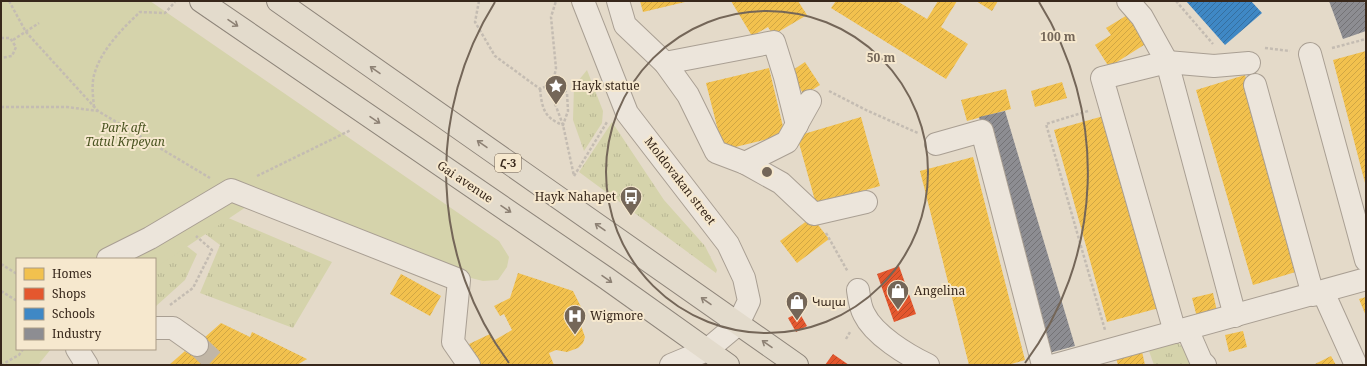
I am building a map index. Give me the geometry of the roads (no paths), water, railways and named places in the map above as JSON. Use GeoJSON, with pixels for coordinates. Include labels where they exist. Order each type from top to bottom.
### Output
{"type":"FeatureCollection","features":[{"type":"Feature","properties":{"kind":"main road","name":"Gai avenue"},"geometry":{"type":"LineString","coordinates":[[201,1],[606,278],[728,365]]}},
{"type":"Feature","properties":{"kind":"main road","name":"Հ-3"},"geometry":{"type":"LineString","coordinates":[[278,1],[796,365]]}},
{"type":"Feature","properties":{"kind":"street","name":"Moldovakan street"},"geometry":{"type":"LineString","coordinates":[[583,1],[627,113],[728,244],[744,278],[749,301],[738,324],[707,350],[671,365]]}},
{"type":"Feature","properties":{"kind":"street"},"geometry":{"type":"LineString","coordinates":[[618,1],[625,25],[665,64],[688,95],[716,152],[745,163],[781,183],[814,214],[866,202]]}},
{"type":"Feature","properties":{"kind":"street"},"geometry":{"type":"LineString","coordinates":[[1128,1],[1142,17],[1167,62],[1235,316]]}},
{"type":"Feature","properties":{"kind":"street"},"geometry":{"type":"LineString","coordinates":[[665,64],[774,42],[786,77],[797,125]]}},
{"type":"Feature","properties":{"kind":"street"},"geometry":{"type":"LineString","coordinates":[[1310,54],[1366,260]]}},
{"type":"Feature","properties":{"kind":"street"},"geometry":{"type":"LineString","coordinates":[[1202,364],[1181,330],[1102,78],[1167,62],[1214,66],[1249,63]]}},
{"type":"Feature","properties":{"kind":"street"},"geometry":{"type":"LineString","coordinates":[[1255,85],[1318,293],[1356,365]]}},
{"type":"Feature","properties":{"kind":"street"},"geometry":{"type":"LineString","coordinates":[[745,163],[787,142],[797,125],[818,96]]}},
{"type":"Feature","properties":{"kind":"street"},"geometry":{"type":"LineString","coordinates":[[930,138],[982,131],[1043,365]]}},
{"type":"Feature","properties":{"kind":"street"},"geometry":{"type":"LineString","coordinates":[[110,258],[150,238],[231,190],[459,280],[453,342],[469,365]]}},
{"type":"Feature","properties":{"kind":"street"},"geometry":{"type":"LineString","coordinates":[[1055,365],[1366,279]]}},
{"type":"Feature","properties":{"kind":"street"},"geometry":{"type":"LineString","coordinates":[[858,290],[864,314],[874,328],[893,344],[928,365]]}},
{"type":"Feature","properties":{"kind":"street"},"geometry":{"type":"LineString","coordinates":[[156,328],[173,328],[197,345]]}},
{"type":"Feature","properties":{"kind":"street"},"geometry":{"type":"LineString","coordinates":[[78,350],[87,365]]}},
{"type":"Feature","properties":{"kind":"tunnel"},"geometry":{"type":"LineString","coordinates":[[197,345],[218,365]]}},
{"type":"Feature","properties":{"kind":"place","name":"Hayk statue"},"geometry":{"type":"Point","coordinates":[556,106]}},
{"type":"Feature","properties":{"kind":"place","name":"Hayk Nahapet"},"geometry":{"type":"Point","coordinates":[631,216]}},
{"type":"Feature","properties":{"kind":"place","name":"Angelina"},"geometry":{"type":"Point","coordinates":[898,310]}},
{"type":"Feature","properties":{"kind":"place","name":"Կալա"},"geometry":{"type":"Point","coordinates":[797,322]}},
{"type":"Feature","properties":{"kind":"place","name":"Wigmore"},"geometry":{"type":"Point","coordinates":[575,336]}},
{"type":"Feature","properties":{"kind":"park label","name":"Park aft. Tatul Krpeyan"},"geometry":{"type":"Point","coordinates":[125,135]}}]}
